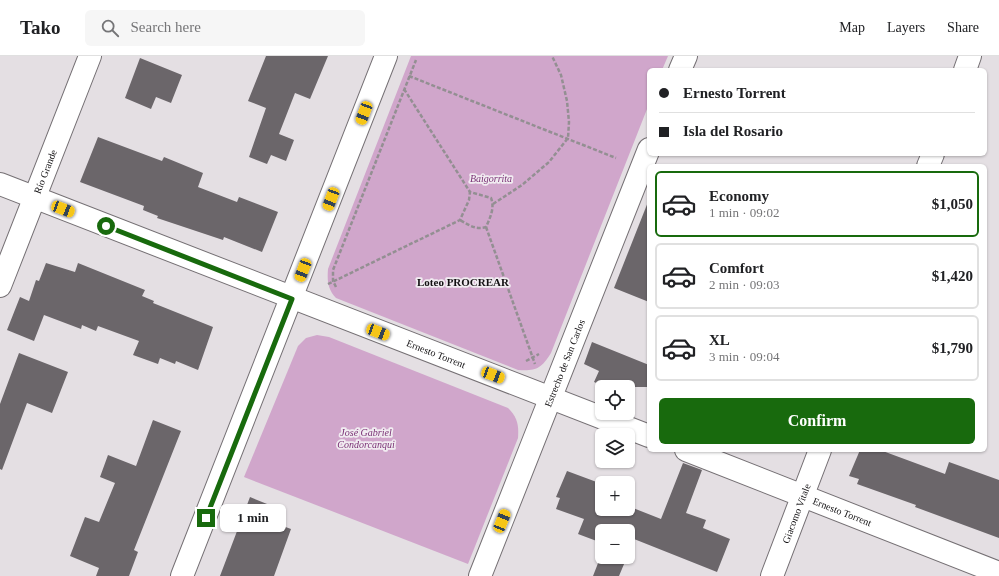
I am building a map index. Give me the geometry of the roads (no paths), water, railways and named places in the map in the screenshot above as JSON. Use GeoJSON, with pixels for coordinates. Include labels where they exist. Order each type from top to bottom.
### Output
{"type":"FeatureCollection","features":[{"type":"Feature","properties":{"kind":"street","name":"Río Grande"},"geometry":{"type":"LineString","coordinates":[[0,286],[90,56]]}},
{"type":"Feature","properties":{"kind":"street"},"geometry":{"type":"LineString","coordinates":[[182,576],[292,299],[386,56]]}},
{"type":"Feature","properties":{"kind":"street"},"geometry":{"type":"LineString","coordinates":[[681,68],[686,56]]}},
{"type":"Feature","properties":{"kind":"street"},"geometry":{"type":"LineString","coordinates":[[966,68],[970,56]]}},
{"type":"Feature","properties":{"kind":"street","name":"Estrecho de San Carlos"},"geometry":{"type":"LineString","coordinates":[[480,576],[647,154]]}},
{"type":"Feature","properties":{"kind":"street","name":"Ernesto Torrent"},"geometry":{"type":"LineString","coordinates":[[0,184],[292,299],[551,397],[647,435]]}},
{"type":"Feature","properties":{"kind":"street","name":"Ernesto Torrent"},"geometry":{"type":"LineString","coordinates":[[691,452],[999,573]]}},
{"type":"Feature","properties":{"kind":"street","name":"Giacomo Vitale"},"geometry":{"type":"LineString","coordinates":[[772,576],[819,452]]}},
{"type":"Feature","properties":{"kind":"district","name":"Loteo PROCREAR"},"geometry":{"type":"Point","coordinates":[463,282]}},
{"type":"Feature","properties":{"kind":"park label","name":"Baigorrita"},"geometry":{"type":"Point","coordinates":[491,178]}},
{"type":"Feature","properties":{"kind":"park label","name":"José Gabriel Condorcanqui"},"geometry":{"type":"Point","coordinates":[366,438]}}]}
